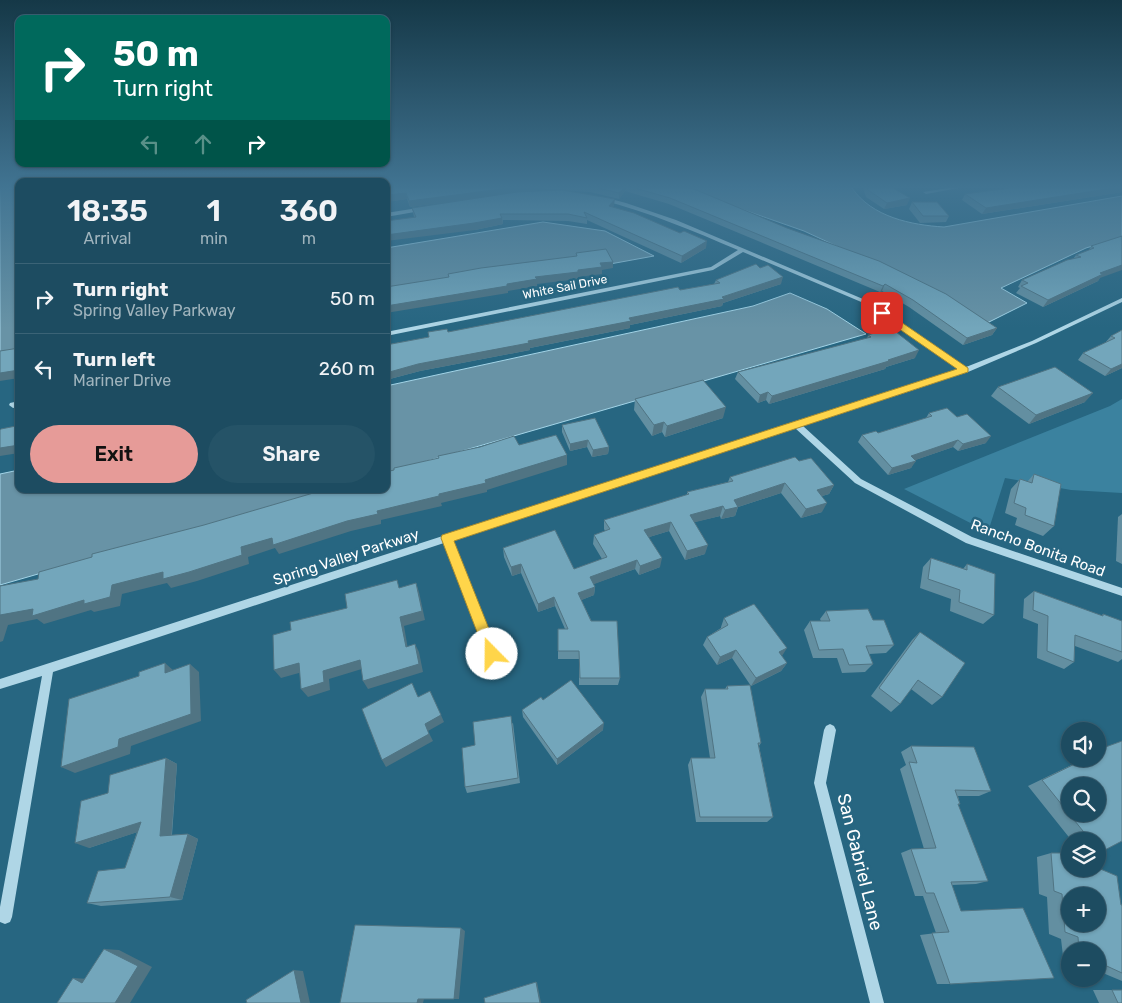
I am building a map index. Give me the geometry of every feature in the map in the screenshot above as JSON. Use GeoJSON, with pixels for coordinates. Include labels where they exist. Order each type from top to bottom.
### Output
{"type":"FeatureCollection","features":[{"type":"Feature","properties":{"kind":"street"},"geometry":{"type":"LineString","coordinates":[[707,235],[868,304],[965,370]]}},
{"type":"Feature","properties":{"kind":"street","name":"White Sail Drive"},"geometry":{"type":"LineString","coordinates":[[390,333],[713,268],[743,250]]}},
{"type":"Feature","properties":{"kind":"street","name":"Spring Valley Parkway"},"geometry":{"type":"LineString","coordinates":[[0,684],[798,426],[965,370],[1034,342],[1122,300]]}},
{"type":"Feature","properties":{"kind":"street","name":"Rancho Bonita Road"},"geometry":{"type":"LineString","coordinates":[[798,426],[858,481],[969,540],[1122,592]]}},
{"type":"Feature","properties":{"kind":"street"},"geometry":{"type":"LineString","coordinates":[[447,538],[492,654]]}},
{"type":"Feature","properties":{"kind":"street"},"geometry":{"type":"LineString","coordinates":[[5,917],[48,670]]}},
{"type":"Feature","properties":{"kind":"street","name":"San Gabriel Lane"},"geometry":{"type":"LineString","coordinates":[[830,730],[820,783],[877,1003]]}},
{"type":"Feature","properties":{"kind":"shaded area"},"geometry":{"type":"Polygon","coordinates":[[[0,235],[15,235],[15,351],[0,355],[0,235]]]}},
{"type":"Feature","properties":{"kind":"shaded area"},"geometry":{"type":"Polygon","coordinates":[[[466,235],[612,235],[654,256],[610,264],[390,290],[390,247],[466,235]]]}},
{"type":"Feature","properties":{"kind":"shaded area"},"geometry":{"type":"Polygon","coordinates":[[[812,235],[1122,235],[1122,237],[1086,248],[1001,288],[1027,303],[987,323],[903,277],[812,235]]]}},
{"type":"Feature","properties":{"kind":"shaded area"},"geometry":{"type":"Polygon","coordinates":[[[790,293],[827,309],[866,334],[390,472],[390,385],[753,306],[790,293]]]}},
{"type":"Feature","properties":{"kind":"shaded area"},"geometry":{"type":"Polygon","coordinates":[[[1122,399],[1122,493],[1071,490],[1005,478],[988,532],[904,489],[1110,406],[1122,399]]]}},
{"type":"Feature","properties":{"kind":"shaded area"},"geometry":{"type":"Polygon","coordinates":[[[15,471],[15,493],[318,493],[0,585],[0,474],[15,471]]]}},
{"type":"Feature","properties":{"kind":"building"},"geometry":{"type":"Polygon","coordinates":[[[635,235],[693,235],[707,241],[682,256],[635,235]]]}},
{"type":"Feature","properties":{"kind":"building"},"geometry":{"type":"Polygon","coordinates":[[[759,235],[806,235],[879,261],[946,294],[997,328],[967,338],[913,300],[885,284],[883,286],[759,235]]]}},
{"type":"Feature","properties":{"kind":"building"},"geometry":{"type":"Polygon","coordinates":[[[1122,236],[1122,265],[1100,273],[1103,274],[1048,300],[1021,286],[1028,283],[1022,280],[1067,260],[1081,257],[1076,255],[1094,248],[1091,246],[1122,236]]]}},
{"type":"Feature","properties":{"kind":"building"},"geometry":{"type":"Polygon","coordinates":[[[606,249],[613,262],[600,263],[602,267],[578,270],[578,272],[535,277],[537,279],[507,284],[507,286],[390,305],[390,286],[449,277],[448,274],[481,268],[577,256],[576,253],[606,249]]]}},
{"type":"Feature","properties":{"kind":"building"},"geometry":{"type":"Polygon","coordinates":[[[756,264],[760,268],[768,265],[783,277],[722,297],[724,299],[629,318],[631,321],[528,341],[529,343],[418,364],[390,372],[390,344],[429,337],[428,332],[447,329],[448,332],[678,287],[680,290],[720,283],[716,280],[756,264]]]}},
{"type":"Feature","properties":{"kind":"building"},"geometry":{"type":"Polygon","coordinates":[[[891,328],[919,350],[889,361],[772,396],[768,392],[760,395],[738,372],[871,337],[868,335],[891,328]]]}},
{"type":"Feature","properties":{"kind":"building"},"geometry":{"type":"Polygon","coordinates":[[[1122,330],[1122,364],[1111,369],[1083,353],[1115,338],[1111,336],[1122,330]]]}},
{"type":"Feature","properties":{"kind":"building"},"geometry":{"type":"Polygon","coordinates":[[[15,349],[15,371],[0,373],[0,351],[15,349]]]}},
{"type":"Feature","properties":{"kind":"building"},"geometry":{"type":"Polygon","coordinates":[[[1055,367],[1093,393],[1036,415],[998,387],[1055,367]]]}},
{"type":"Feature","properties":{"kind":"building"},"geometry":{"type":"Polygon","coordinates":[[[703,380],[726,407],[667,426],[664,422],[654,425],[635,399],[703,380]]]}},
{"type":"Feature","properties":{"kind":"building"},"geometry":{"type":"Polygon","coordinates":[[[947,408],[957,417],[967,414],[991,436],[963,444],[958,440],[911,456],[916,461],[892,468],[862,435],[876,431],[878,433],[932,416],[929,413],[947,408]]]}},
{"type":"Feature","properties":{"kind":"building"},"geometry":{"type":"Polygon","coordinates":[[[595,418],[609,447],[593,450],[588,440],[570,444],[562,425],[595,418]]]}},
{"type":"Feature","properties":{"kind":"building"},"geometry":{"type":"Polygon","coordinates":[[[15,426],[15,446],[0,448],[1,429],[15,426]]]}},
{"type":"Feature","properties":{"kind":"building"},"geometry":{"type":"Polygon","coordinates":[[[556,435],[567,455],[485,480],[486,483],[377,511],[378,514],[347,521],[273,545],[272,538],[241,547],[242,555],[189,572],[163,579],[163,572],[112,585],[110,597],[84,604],[84,600],[32,616],[33,609],[0,615],[0,586],[38,579],[39,572],[92,557],[92,554],[204,525],[313,493],[390,493],[390,471],[394,470],[394,468],[439,458],[438,456],[480,447],[514,436],[519,445],[556,435]]]}},
{"type":"Feature","properties":{"kind":"building"},"geometry":{"type":"Polygon","coordinates":[[[795,457],[799,461],[811,458],[834,485],[817,490],[827,503],[806,509],[785,483],[734,500],[738,507],[725,510],[723,506],[690,515],[708,545],[687,551],[671,522],[644,530],[662,558],[640,566],[637,560],[590,577],[595,587],[578,593],[591,621],[617,621],[620,678],[580,678],[579,651],[558,651],[558,629],[568,629],[554,597],[538,604],[521,564],[511,567],[503,548],[555,530],[574,569],[607,557],[594,535],[610,529],[604,520],[689,494],[687,492],[733,481],[730,477],[795,457]]]}},
{"type":"Feature","properties":{"kind":"building"},"geometry":{"type":"Polygon","coordinates":[[[1034,474],[1061,484],[1054,526],[1025,515],[1026,508],[1014,503],[1020,479],[1032,483],[1034,474]]]}},
{"type":"Feature","properties":{"kind":"building"},"geometry":{"type":"Polygon","coordinates":[[[931,558],[967,570],[967,564],[995,574],[994,615],[959,602],[960,590],[928,579],[931,558]]]}},
{"type":"Feature","properties":{"kind":"building"},"geometry":{"type":"Polygon","coordinates":[[[397,580],[399,588],[416,583],[422,611],[400,617],[406,647],[415,644],[419,664],[363,681],[360,660],[323,671],[324,682],[301,689],[299,663],[274,670],[273,635],[291,630],[290,622],[347,608],[345,594],[397,580]]]}},
{"type":"Feature","properties":{"kind":"building"},"geometry":{"type":"Polygon","coordinates":[[[1034,591],[1122,621],[1122,652],[1075,635],[1074,662],[1047,651],[1048,616],[1033,610],[1034,591]]]}},
{"type":"Feature","properties":{"kind":"building"},"geometry":{"type":"Polygon","coordinates":[[[754,604],[787,648],[779,652],[787,663],[756,678],[736,650],[720,657],[707,637],[728,625],[724,618],[754,604]]]}},
{"type":"Feature","properties":{"kind":"building"},"geometry":{"type":"Polygon","coordinates":[[[868,609],[873,620],[884,620],[894,645],[866,646],[873,664],[849,665],[843,649],[819,650],[810,621],[830,621],[826,611],[868,609]]]}},
{"type":"Feature","properties":{"kind":"building"},"geometry":{"type":"Polygon","coordinates":[[[920,632],[965,663],[942,697],[918,680],[900,704],[879,688],[920,632]]]}},
{"type":"Feature","properties":{"kind":"building"},"geometry":{"type":"Polygon","coordinates":[[[165,663],[165,673],[190,664],[191,714],[119,739],[118,747],[61,767],[69,699],[139,676],[139,672],[165,663]]]}},
{"type":"Feature","properties":{"kind":"building"},"geometry":{"type":"Polygon","coordinates":[[[571,680],[604,723],[557,759],[522,710],[541,697],[543,700],[571,680]]]}},
{"type":"Feature","properties":{"kind":"building"},"geometry":{"type":"Polygon","coordinates":[[[412,683],[418,697],[430,691],[441,715],[425,724],[429,734],[382,760],[362,709],[412,683]]]}},
{"type":"Feature","properties":{"kind":"building"},"geometry":{"type":"Polygon","coordinates":[[[750,685],[761,743],[758,743],[773,817],[700,817],[691,758],[715,758],[705,689],[728,689],[727,686],[750,685]]]}},
{"type":"Feature","properties":{"kind":"building"},"geometry":{"type":"Polygon","coordinates":[[[511,716],[518,778],[465,787],[462,748],[475,745],[473,722],[511,716]]]}},
{"type":"Feature","properties":{"kind":"building"},"geometry":{"type":"Polygon","coordinates":[[[1122,741],[1122,841],[1106,849],[1106,832],[1084,832],[1076,822],[1106,822],[1106,777],[1061,777],[1061,804],[1042,780],[1069,767],[1106,767],[1106,747],[1122,741]]]}},
{"type":"Feature","properties":{"kind":"building"},"geometry":{"type":"Polygon","coordinates":[[[911,746],[974,747],[991,791],[955,790],[960,804],[958,804],[988,881],[951,882],[961,911],[1023,908],[1054,978],[950,984],[932,933],[949,932],[934,893],[926,893],[911,849],[936,848],[909,762],[917,763],[911,746]]]}},
{"type":"Feature","properties":{"kind":"building"},"geometry":{"type":"Polygon","coordinates":[[[166,758],[160,836],[188,834],[170,897],[87,903],[98,871],[125,868],[141,822],[75,843],[81,801],[108,793],[110,775],[166,758]]]}},
{"type":"Feature","properties":{"kind":"building"},"geometry":{"type":"Polygon","coordinates":[[[1051,853],[1061,853],[1061,877],[1106,877],[1106,871],[1117,876],[1122,905],[1122,973],[1106,966],[1106,942],[1078,942],[1078,937],[1065,932],[1106,932],[1106,887],[1061,887],[1061,894],[1054,891],[1051,853]]]}},
{"type":"Feature","properties":{"kind":"building"},"geometry":{"type":"Polygon","coordinates":[[[355,925],[461,928],[454,999],[418,999],[417,1003],[340,1003],[355,925]]]}},
{"type":"Feature","properties":{"kind":"building"},"geometry":{"type":"Polygon","coordinates":[[[104,949],[138,966],[115,1003],[57,1003],[73,978],[82,983],[104,949]]]}},
{"type":"Feature","properties":{"kind":"building"},"geometry":{"type":"Polygon","coordinates":[[[294,970],[301,1003],[247,1003],[246,1000],[294,970]]]}},
{"type":"Feature","properties":{"kind":"building"},"geometry":{"type":"Polygon","coordinates":[[[536,982],[540,1003],[485,1003],[484,998],[536,982]]]}},
{"type":"Feature","properties":{"kind":"building"},"geometry":{"type":"Polygon","coordinates":[[[1112,990],[1122,990],[1122,1003],[1118,1003],[1112,990]]]}},
{"type":"Feature","properties":{"kind":"route"},"geometry":{"type":"LineString","coordinates":[[492,654],[447,538],[798,426],[965,370],[882,313]]}}]}
